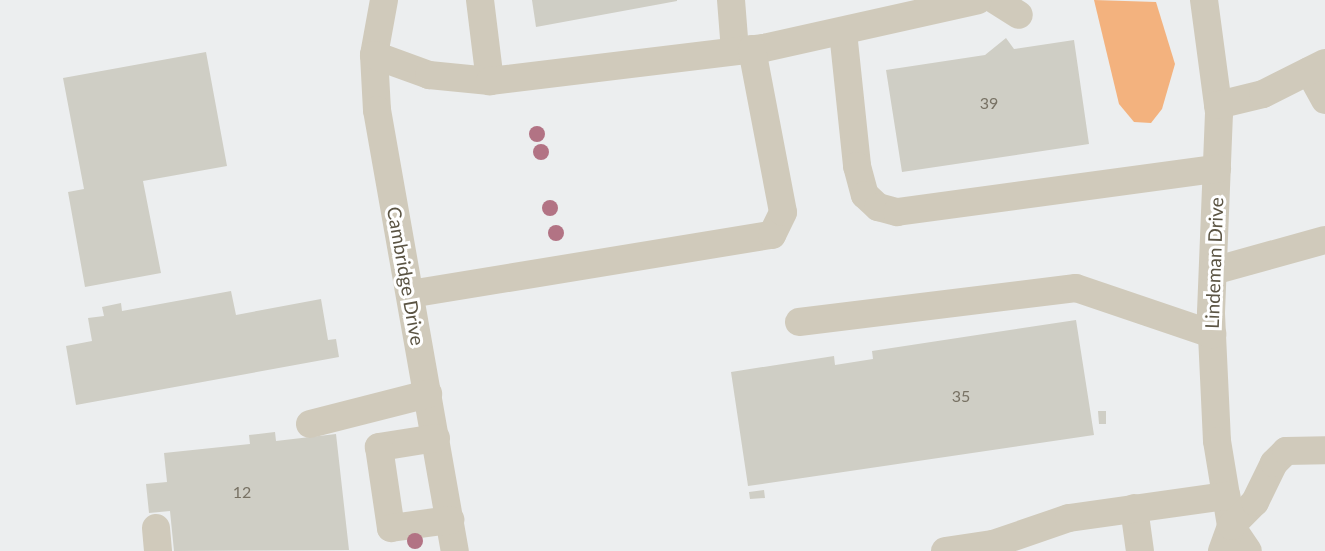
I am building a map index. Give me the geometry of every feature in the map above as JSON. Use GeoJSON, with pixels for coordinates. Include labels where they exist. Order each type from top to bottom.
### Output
{"type":"FeatureCollection","features":[{"type":"Feature","properties":{"kind":"street","name":"Cambridge Drive"},"geometry":{"type":"LineString","coordinates":[[384,0],[374,55],[377,110],[456,551]]}},
{"type":"Feature","properties":{"kind":"street"},"geometry":{"type":"LineString","coordinates":[[480,0],[490,81]]}},
{"type":"Feature","properties":{"kind":"street"},"geometry":{"type":"LineString","coordinates":[[410,294],[772,234],[783,212],[731,0]]}},
{"type":"Feature","properties":{"kind":"street"},"geometry":{"type":"LineString","coordinates":[[374,55],[429,75],[490,81],[744,50],[843,32],[978,0]]}},
{"type":"Feature","properties":{"kind":"street"},"geometry":{"type":"LineString","coordinates":[[995,0],[1019,15]]}},
{"type":"Feature","properties":{"kind":"street","name":"Lindeman Drive"},"geometry":{"type":"LineString","coordinates":[[1204,0],[1218,105],[1212,334],[1226,496],[1226,539],[1248,551]]}},
{"type":"Feature","properties":{"kind":"street"},"geometry":{"type":"LineString","coordinates":[[843,32],[857,166],[865,195],[878,206],[897,212],[1217,169]]}},
{"type":"Feature","properties":{"kind":"street"},"geometry":{"type":"LineString","coordinates":[[1218,105],[1248,99],[1317,67],[1325,100]]}},
{"type":"Feature","properties":{"kind":"street"},"geometry":{"type":"LineString","coordinates":[[1213,271],[1325,240]]}},
{"type":"Feature","properties":{"kind":"street"},"geometry":{"type":"LineString","coordinates":[[799,322],[1076,288],[1212,334]]}},
{"type":"Feature","properties":{"kind":"street"},"geometry":{"type":"LineString","coordinates":[[310,424],[428,394]]}},
{"type":"Feature","properties":{"kind":"street"},"geometry":{"type":"LineString","coordinates":[[436,438],[379,447],[391,528],[450,520]]}},
{"type":"Feature","properties":{"kind":"street"},"geometry":{"type":"LineString","coordinates":[[1226,539],[1255,502],[1286,451],[1325,450]]}},
{"type":"Feature","properties":{"kind":"street"},"geometry":{"type":"LineString","coordinates":[[945,551],[1134,508],[1226,496]]}},
{"type":"Feature","properties":{"kind":"street"},"geometry":{"type":"LineString","coordinates":[[1134,508],[1140,551]]}},
{"type":"Feature","properties":{"kind":"shaded area"},"geometry":{"type":"Polygon","coordinates":[[[1094,0],[1156,2],[1175,64],[1162,109],[1151,123],[1134,122],[1119,104],[1094,0]]]}},
{"type":"Feature","properties":{"kind":"building"},"geometry":{"type":"Polygon","coordinates":[[[532,0],[677,0],[677,1],[536,27],[532,0]]]}},
{"type":"Feature","properties":{"kind":"building"},"geometry":{"type":"Polygon","coordinates":[[[1006,38],[1014,49],[1074,40],[1089,144],[902,172],[886,70],[985,55],[1006,38]]]}},
{"type":"Feature","properties":{"kind":"building"},"geometry":{"type":"Polygon","coordinates":[[[206,52],[227,166],[143,181],[161,273],[85,287],[68,192],[84,189],[63,78],[206,52]]]}},
{"type":"Feature","properties":{"kind":"building"},"geometry":{"type":"Polygon","coordinates":[[[231,291],[236,315],[321,299],[328,340],[336,339],[339,357],[76,405],[66,346],[92,341],[88,318],[104,316],[102,307],[121,303],[122,311],[231,291]]]}},
{"type":"Feature","properties":{"kind":"building"},"geometry":{"type":"Polygon","coordinates":[[[1076,320],[1094,435],[748,486],[731,372],[834,356],[835,365],[873,359],[872,351],[1076,320]]]}},
{"type":"Feature","properties":{"kind":"building"},"geometry":{"type":"Polygon","coordinates":[[[1098,411],[1106,411],[1106,424],[1099,424],[1098,411]]]}},
{"type":"Feature","properties":{"kind":"building"},"geometry":{"type":"Polygon","coordinates":[[[275,432],[276,441],[336,434],[349,550],[174,551],[170,511],[149,513],[146,484],[167,482],[164,453],[250,444],[249,435],[275,432]]]}},
{"type":"Feature","properties":{"kind":"building"},"geometry":{"type":"Polygon","coordinates":[[[764,490],[765,498],[750,499],[749,492],[764,490]]]}}]}
